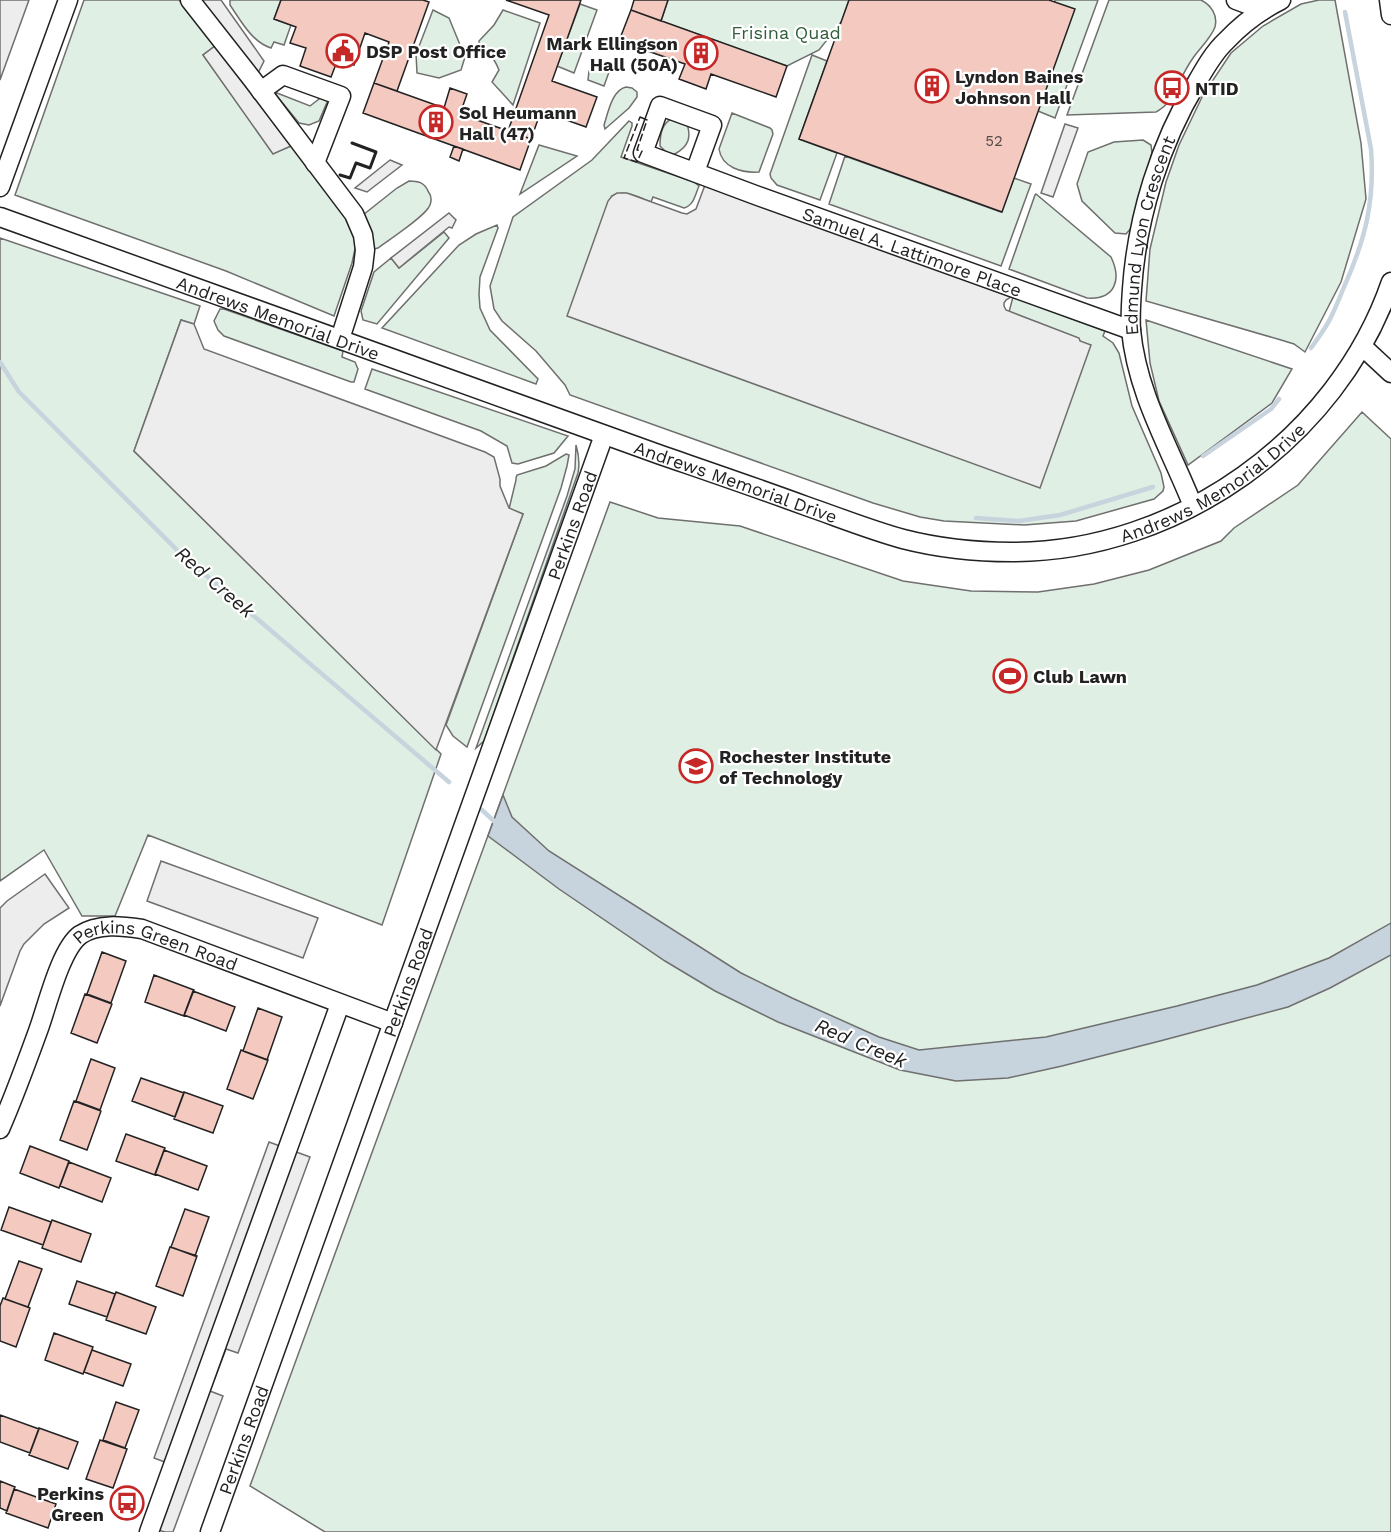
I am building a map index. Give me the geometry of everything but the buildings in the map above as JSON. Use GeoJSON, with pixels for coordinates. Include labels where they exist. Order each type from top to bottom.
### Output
{"type":"FeatureCollection","features":[{"type":"Feature","properties":{"kind":"street"},"geometry":{"type":"LineString","coordinates":[[0,187],[68,0]]}},
{"type":"Feature","properties":{"kind":"street"},"geometry":{"type":"LineString","coordinates":[[190,0],[354,214],[363,235],[365,250],[363,267],[340,339]]}},
{"type":"Feature","properties":{"kind":"street"},"geometry":{"type":"LineString","coordinates":[[1236,0],[1263,10]]}},
{"type":"Feature","properties":{"kind":"street","name":"Edmund Lyon Crescent"},"geometry":{"type":"LineString","coordinates":[[1193,506],[1153,416],[1142,384],[1131,330],[1133,275],[1141,223],[1148,194],[1172,130],[1206,66],[1225,42],[1263,10],[1281,0]]}},
{"type":"Feature","properties":{"kind":"street"},"geometry":{"type":"LineString","coordinates":[[1389,0],[1391,15]]}},
{"type":"Feature","properties":{"kind":"street"},"geometry":{"type":"LineString","coordinates":[[261,91],[283,75],[341,96],[315,163]]}},
{"type":"Feature","properties":{"kind":"street","name":"Samuel A. Lattimore Place"},"geometry":{"type":"LineString","coordinates":[[695,172],[1131,330]]}},
{"type":"Feature","properties":{"kind":"street","name":"Andrews Memorial Drive"},"geometry":{"type":"LineString","coordinates":[[0,217],[876,531],[911,541],[952,548],[1015,552],[1080,545],[1133,531],[1161,521],[1215,495],[1250,472],[1286,442],[1321,404],[1340,379],[1362,347],[1385,300],[1391,282]]}},
{"type":"Feature","properties":{"kind":"street"},"geometry":{"type":"LineString","coordinates":[[1362,347],[1391,373]]}},
{"type":"Feature","properties":{"kind":"street","name":"Perkins Road"},"geometry":{"type":"LineString","coordinates":[[210,1532],[604,435]]}},
{"type":"Feature","properties":{"kind":"street","name":"Perkins Green Road"},"geometry":{"type":"LineString","coordinates":[[0,1129],[16,1093],[59,966],[78,936],[94,928],[120,926],[142,929],[393,1023]]}},
{"type":"Feature","properties":{"kind":"street"},"geometry":{"type":"LineString","coordinates":[[149,1532],[340,1004]]}},
{"type":"Feature","properties":{"kind":"green space"},"geometry":{"type":"Polygon","coordinates":[[[84,0],[179,0],[215,46],[203,55],[273,153],[291,146],[349,222],[356,244],[334,316],[226,271],[15,195],[84,0]]]}},
{"type":"Feature","properties":{"kind":"green space"},"geometry":{"type":"Polygon","coordinates":[[[230,0],[281,0],[274,19],[291,25],[284,45],[274,42],[271,48],[258,41],[238,18],[230,5],[230,0]]]}},
{"type":"Feature","properties":{"kind":"green space","name":"Frisina Quad"},"geometry":{"type":"Polygon","coordinates":[[[668,0],[849,0],[842,21],[819,50],[787,66],[661,21],[668,0]]]}},
{"type":"Feature","properties":{"kind":"green space"},"geometry":{"type":"Polygon","coordinates":[[[1055,0],[1098,0],[1055,118],[1038,111],[1055,0]]]}},
{"type":"Feature","properties":{"kind":"green space"},"geometry":{"type":"Polygon","coordinates":[[[1109,0],[1201,0],[1213,11],[1215,27],[1189,63],[1164,107],[1156,112],[1067,115],[1109,0]]]}},
{"type":"Feature","properties":{"kind":"green space"},"geometry":{"type":"Polygon","coordinates":[[[1319,0],[1335,0],[1361,143],[1366,199],[1341,282],[1305,352],[1294,344],[1146,301],[1150,249],[1166,182],[1179,145],[1203,95],[1231,53],[1263,26],[1301,4],[1319,0]]]}},
{"type":"Feature","properties":{"kind":"green space"},"geometry":{"type":"Polygon","coordinates":[[[580,4],[597,10],[574,73],[557,66],[580,4]]]}},
{"type":"Feature","properties":{"kind":"green space"},"geometry":{"type":"Polygon","coordinates":[[[433,10],[449,18],[465,57],[461,70],[439,78],[417,73],[416,54],[433,10]]]}},
{"type":"Feature","properties":{"kind":"green space"},"geometry":{"type":"Polygon","coordinates":[[[503,10],[540,23],[513,105],[492,82],[499,70],[494,60],[479,52],[479,41],[494,25],[503,10]]]}},
{"type":"Feature","properties":{"kind":"green space"},"geometry":{"type":"Polygon","coordinates":[[[812,55],[827,61],[799,139],[837,153],[820,200],[777,185],[770,174],[812,55]]]}},
{"type":"Feature","properties":{"kind":"green space"},"geometry":{"type":"Polygon","coordinates":[[[593,66],[609,72],[604,86],[588,80],[589,71],[593,66]]]}},
{"type":"Feature","properties":{"kind":"green space"},"geometry":{"type":"Polygon","coordinates":[[[626,87],[637,92],[637,97],[629,108],[605,129],[604,125],[614,97],[626,87]]]}},
{"type":"Feature","properties":{"kind":"green space"},"geometry":{"type":"Polygon","coordinates":[[[277,93],[310,106],[323,96],[328,100],[319,121],[309,125],[299,123],[276,95],[277,93]]]}},
{"type":"Feature","properties":{"kind":"green space"},"geometry":{"type":"Polygon","coordinates":[[[732,113],[772,130],[773,134],[759,172],[746,172],[734,168],[724,161],[721,155],[719,149],[732,113]]]}},
{"type":"Feature","properties":{"kind":"green space"},"geometry":{"type":"Polygon","coordinates":[[[674,117],[686,121],[689,132],[686,144],[675,154],[667,153],[660,146],[662,129],[674,117]]]}},
{"type":"Feature","properties":{"kind":"green space"},"geometry":{"type":"Polygon","coordinates":[[[629,121],[632,126],[621,157],[694,182],[699,186],[692,202],[684,208],[653,197],[651,202],[622,193],[612,196],[1080,341],[1078,338],[1009,312],[1013,297],[1105,331],[1103,336],[1113,343],[1119,353],[1132,406],[1161,473],[1163,491],[1154,499],[1076,521],[1024,525],[944,521],[920,517],[873,503],[570,395],[565,385],[536,351],[502,321],[494,309],[490,286],[513,217],[592,160],[629,121]]]}},
{"type":"Feature","properties":{"kind":"green space"},"geometry":{"type":"Polygon","coordinates":[[[1143,140],[1151,145],[1152,153],[1132,227],[1126,234],[1115,233],[1082,201],[1077,184],[1088,152],[1114,142],[1143,140]]]}},
{"type":"Feature","properties":{"kind":"green space"},"geometry":{"type":"Polygon","coordinates":[[[539,145],[577,156],[520,194],[539,145]]]}},
{"type":"Feature","properties":{"kind":"green space"},"geometry":{"type":"Polygon","coordinates":[[[845,156],[1001,212],[1014,178],[1031,184],[1001,266],[829,204],[845,156]]]}},
{"type":"Feature","properties":{"kind":"green space"},"geometry":{"type":"Polygon","coordinates":[[[409,181],[425,186],[430,196],[430,205],[415,221],[374,249],[363,215],[409,181]]]}},
{"type":"Feature","properties":{"kind":"green space"},"geometry":{"type":"Polygon","coordinates":[[[1036,194],[1111,257],[1116,281],[1110,292],[1097,298],[1087,298],[1009,269],[1036,194]]]}},
{"type":"Feature","properties":{"kind":"green space"},"geometry":{"type":"Polygon","coordinates":[[[497,225],[498,228],[480,277],[480,308],[490,330],[538,379],[536,384],[382,328],[459,245],[476,234],[497,225]]]}},
{"type":"Feature","properties":{"kind":"green space"},"geometry":{"type":"Polygon","coordinates":[[[444,232],[449,238],[377,324],[363,320],[361,311],[374,272],[391,258],[399,268],[444,232]]]}},
{"type":"Feature","properties":{"kind":"green space"},"geometry":{"type":"Polygon","coordinates":[[[0,238],[200,306],[194,324],[181,320],[134,451],[441,754],[382,925],[148,835],[115,916],[82,916],[44,850],[0,881],[0,238]]]}},
{"type":"Feature","properties":{"kind":"green space"},"geometry":{"type":"Polygon","coordinates":[[[220,309],[343,351],[342,357],[355,362],[358,369],[354,382],[224,336],[214,321],[220,309]]]}},
{"type":"Feature","properties":{"kind":"green space"},"geometry":{"type":"Polygon","coordinates":[[[1146,320],[1292,369],[1272,403],[1188,465],[1159,401],[1150,363],[1146,320]]]}},
{"type":"Feature","properties":{"kind":"green space"},"geometry":{"type":"Polygon","coordinates":[[[372,369],[568,436],[554,453],[518,464],[512,463],[507,446],[481,431],[365,389],[372,369]]]}},
{"type":"Feature","properties":{"kind":"green space"},"geometry":{"type":"Polygon","coordinates":[[[1362,412],[1391,439],[1391,1532],[325,1532],[250,1486],[610,502],[658,518],[740,526],[903,581],[971,591],[1038,592],[1094,584],[1149,570],[1221,541],[1234,528],[1298,485],[1362,412]]]}},
{"type":"Feature","properties":{"kind":"green space"},"geometry":{"type":"Polygon","coordinates":[[[576,445],[579,459],[578,473],[484,741],[476,748],[567,496],[575,469],[576,445]]]}},
{"type":"Feature","properties":{"kind":"green space"},"geometry":{"type":"Polygon","coordinates":[[[566,454],[569,455],[561,488],[467,747],[453,736],[446,725],[523,514],[509,509],[517,475],[546,466],[566,454]]]}},
{"type":"Feature","properties":{"kind":"shaded area"},"geometry":{"type":"Polygon","coordinates":[[[0,0],[29,0],[0,80],[0,0]]]}},
{"type":"Feature","properties":{"kind":"shaded area"},"geometry":{"type":"Polygon","coordinates":[[[199,0],[221,0],[264,61],[257,75],[199,0]]]}},
{"type":"Feature","properties":{"kind":"shaded area"},"geometry":{"type":"Polygon","coordinates":[[[215,46],[291,146],[273,154],[203,55],[215,46]]]}},
{"type":"Feature","properties":{"kind":"shaded area"},"geometry":{"type":"Polygon","coordinates":[[[1065,124],[1078,128],[1053,197],[1041,193],[1065,124]]]}},
{"type":"Feature","properties":{"kind":"shaded area"},"geometry":{"type":"Polygon","coordinates":[[[390,160],[402,165],[367,192],[355,188],[390,160]]]}},
{"type":"Feature","properties":{"kind":"shaded area"},"geometry":{"type":"Polygon","coordinates":[[[705,185],[1011,297],[1004,303],[1006,310],[1079,338],[1080,341],[1091,345],[1040,488],[567,316],[608,201],[612,196],[617,193],[627,193],[687,214],[696,209],[705,185]]]}},
{"type":"Feature","properties":{"kind":"shaded area"},"geometry":{"type":"Polygon","coordinates":[[[449,213],[456,220],[452,228],[449,227],[399,268],[391,258],[449,213]]]}},
{"type":"Feature","properties":{"kind":"shaded area"},"geometry":{"type":"Polygon","coordinates":[[[181,320],[194,324],[204,349],[494,457],[500,486],[509,508],[523,514],[436,750],[134,451],[181,320]]]}},
{"type":"Feature","properties":{"kind":"shaded area"},"geometry":{"type":"Polygon","coordinates":[[[161,861],[318,918],[303,958],[147,901],[161,861]]]}},
{"type":"Feature","properties":{"kind":"shaded area"},"geometry":{"type":"Polygon","coordinates":[[[45,874],[69,908],[44,924],[24,944],[0,1006],[0,908],[45,874]]]}},
{"type":"Feature","properties":{"kind":"shaded area"},"geometry":{"type":"Polygon","coordinates":[[[269,1142],[310,1157],[238,1353],[226,1349],[210,1391],[223,1396],[173,1532],[165,1532],[158,1530],[181,1468],[154,1458],[269,1142]]]}},
{"type":"Feature","properties":{"kind":"water"},"geometry":{"type":"Polygon","coordinates":[[[503,795],[512,817],[549,851],[741,973],[879,1037],[919,1050],[1046,1037],[1257,985],[1329,958],[1391,923],[1391,955],[1330,988],[1288,1007],[1062,1066],[1008,1078],[956,1081],[900,1070],[778,1022],[715,991],[665,961],[559,889],[488,836],[503,795]]]}},
{"type":"Feature","properties":{"kind":"waterway"},"geometry":{"type":"LineString","coordinates":[[1311,348],[1329,321],[1358,253],[1370,204],[1371,149],[1345,12]]}},
{"type":"Feature","properties":{"kind":"waterway","name":"Red Creek"},"geometry":{"type":"LineString","coordinates":[[0,362],[19,392],[181,554],[449,782]]}},
{"type":"Feature","properties":{"kind":"waterway"},"geometry":{"type":"LineString","coordinates":[[1203,456],[1271,409],[1279,399]]}},
{"type":"Feature","properties":{"kind":"waterway"},"geometry":{"type":"LineString","coordinates":[[976,518],[1019,521],[1060,515],[1153,487]]}},
{"type":"Feature","properties":{"kind":"waterway","name":"Red Creek"},"geometry":{"type":"LineString","coordinates":[[482,810],[496,823]]}},
{"type":"Feature","properties":{"kind":"fence"},"geometry":{"type":"LineString","coordinates":[[640,117],[647,120],[637,150],[642,151],[637,162],[624,158],[640,117]]}},
{"type":"Feature","properties":{"kind":"wall"},"geometry":{"type":"LineString","coordinates":[[340,175],[350,178],[356,163],[370,168],[376,152],[352,143]]}},
{"type":"Feature","properties":{"kind":"place","name":"DSP Post Office"},"geometry":{"type":"Point","coordinates":[343,51]}},
{"type":"Feature","properties":{"kind":"place","name":"Mark Ellingson Hall (50A)"},"geometry":{"type":"Point","coordinates":[701,53]}},
{"type":"Feature","properties":{"kind":"place","name":"Lyndon Baines Johnson Hall"},"geometry":{"type":"Point","coordinates":[932,86]}},
{"type":"Feature","properties":{"kind":"place","name":"NTID"},"geometry":{"type":"Point","coordinates":[1172,88]}},
{"type":"Feature","properties":{"kind":"place","name":"Sol Heumann Hall (47)"},"geometry":{"type":"Point","coordinates":[436,122]}},
{"type":"Feature","properties":{"kind":"place","name":"Club Lawn"},"geometry":{"type":"Point","coordinates":[1010,676]}},
{"type":"Feature","properties":{"kind":"place","name":"Rochester Institute of Technology"},"geometry":{"type":"Point","coordinates":[696,766]}},
{"type":"Feature","properties":{"kind":"place","name":"Perkins Green"},"geometry":{"type":"Point","coordinates":[127,1503]}}]}
